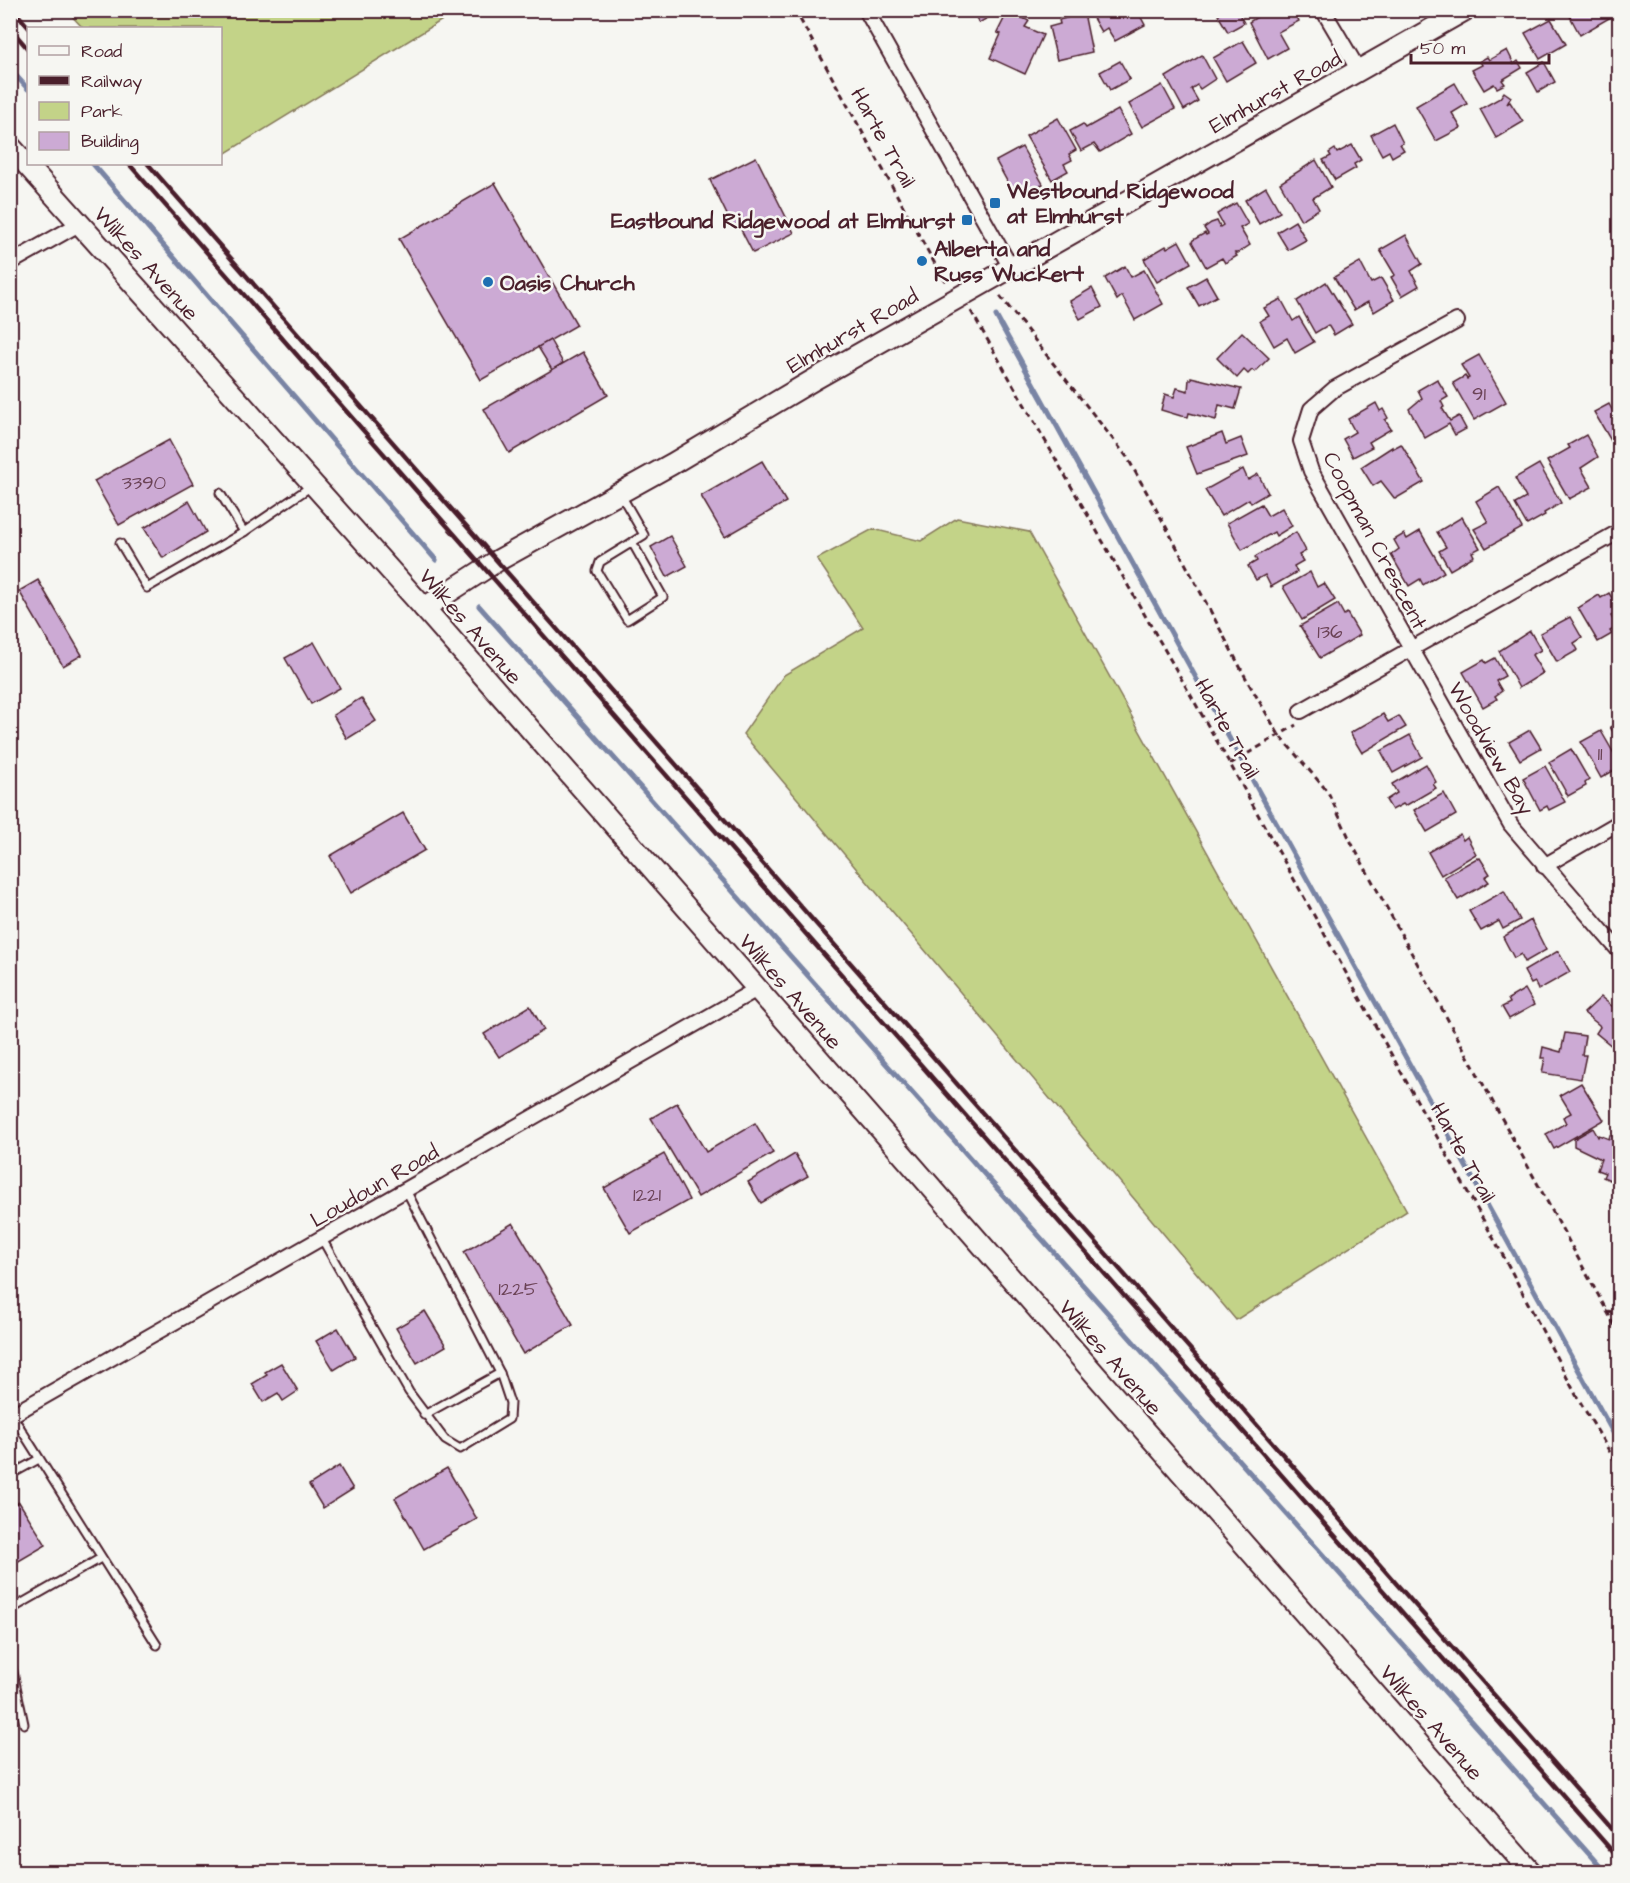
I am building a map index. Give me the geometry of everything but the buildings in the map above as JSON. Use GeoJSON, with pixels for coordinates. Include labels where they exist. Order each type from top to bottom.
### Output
{"type":"FeatureCollection","features":[{"type":"Feature","properties":{"kind":"main road","name":"Elmhurst Road"},"geometry":{"type":"LineString","coordinates":[[424,608],[497,561],[1465,10]]}},
{"type":"Feature","properties":{"kind":"main road","name":"Wilkes Avenue"},"geometry":{"type":"LineString","coordinates":[[10,146],[424,608],[1531,1872]]}},
{"type":"Feature","properties":{"kind":"street"},"geometry":{"type":"LineString","coordinates":[[866,10],[1011,268]]}},
{"type":"Feature","properties":{"kind":"street"},"geometry":{"type":"LineString","coordinates":[[1323,10],[1359,71]]}},
{"type":"Feature","properties":{"kind":"street"},"geometry":{"type":"LineString","coordinates":[[10,263],[79,224]]}},
{"type":"Feature","properties":{"kind":"street","name":"Coopman Crescent"},"geometry":{"type":"LineString","coordinates":[[1410,648],[1311,471],[1301,441],[1311,409],[1334,389],[1457,321]]}},
{"type":"Feature","properties":{"kind":"street"},"geometry":{"type":"LineString","coordinates":[[1300,711],[1620,531]]}},
{"type":"Feature","properties":{"kind":"street","name":"Woodview Bay"},"geometry":{"type":"LineString","coordinates":[[1410,648],[1511,825],[1620,952]]}},
{"type":"Feature","properties":{"kind":"street"},"geometry":{"type":"LineString","coordinates":[[1544,866],[1620,822]]}},
{"type":"Feature","properties":{"kind":"street","name":"Loudoun Road"},"geometry":{"type":"LineString","coordinates":[[11,1416],[757,989]]}},
{"type":"Feature","properties":{"kind":"lane"},"geometry":{"type":"LineString","coordinates":[[120,543],[147,588],[244,532],[313,485]]}},
{"type":"Feature","properties":{"kind":"lane"},"geometry":{"type":"LineString","coordinates":[[220,493],[244,532]]}},
{"type":"Feature","properties":{"kind":"lane"},"geometry":{"type":"LineString","coordinates":[[620,493],[644,535],[632,542],[600,562],[597,571],[627,620],[663,597],[632,542]]}},
{"type":"Feature","properties":{"kind":"lane"},"geometry":{"type":"LineString","coordinates":[[322,1239],[408,1392],[445,1440],[460,1449],[509,1419],[510,1403],[500,1373],[406,1190]]}},
{"type":"Feature","properties":{"kind":"lane"},"geometry":{"type":"LineString","coordinates":[[424,1415],[500,1373]]}},
{"type":"Feature","properties":{"kind":"lane"},"geometry":{"type":"LineString","coordinates":[[11,1416],[157,1645]]}},
{"type":"Feature","properties":{"kind":"lane"},"geometry":{"type":"LineString","coordinates":[[10,1475],[39,1459]]}},
{"type":"Feature","properties":{"kind":"lane"},"geometry":{"type":"LineString","coordinates":[[10,1610],[101,1558]]}},
{"type":"Feature","properties":{"kind":"lane"},"geometry":{"type":"LineString","coordinates":[[10,1658],[24,1724]]}},
{"type":"Feature","properties":{"kind":"path","name":"Harte Trail"},"geometry":{"type":"LineString","coordinates":[[795,10],[941,275],[976,317],[1230,764],[1506,1261],[1576,1395],[1620,1469]]}},
{"type":"Feature","properties":{"kind":"path"},"geometry":{"type":"LineString","coordinates":[[987,281],[1020,319],[1127,457],[1279,735],[1328,792],[1352,844],[1620,1335]]}},
{"type":"Feature","properties":{"kind":"path"},"geometry":{"type":"LineString","coordinates":[[1230,764],[1304,720],[1300,711]]}},
{"type":"Feature","properties":{"kind":"path"},"geometry":{"type":"LineString","coordinates":[[1606,1311],[1620,1313]]}},
{"type":"Feature","properties":{"kind":"green space"},"geometry":{"type":"Polygon","coordinates":[[[67,11],[457,11],[222,155],[222,27],[82,27],[67,11]]]}},
{"type":"Feature","properties":{"kind":"green space"},"geometry":{"type":"Polygon","coordinates":[[[957,518],[1029,532],[1407,1211],[1236,1320],[743,734],[784,675],[863,628],[817,559],[873,529],[921,541],[957,518]]]}},
{"type":"Feature","properties":{"kind":"waterway"},"geometry":{"type":"LineString","coordinates":[[10,69],[27,88]]}},
{"type":"Feature","properties":{"kind":"waterway"},"geometry":{"type":"LineString","coordinates":[[94,165],[436,560]]}},
{"type":"Feature","properties":{"kind":"waterway"},"geometry":{"type":"LineString","coordinates":[[996,316],[1620,1445]]}},
{"type":"Feature","properties":{"kind":"waterway"},"geometry":{"type":"LineString","coordinates":[[479,606],[1605,1872]]}},
{"type":"Feature","properties":{"kind":"railway"},"geometry":{"type":"LineString","coordinates":[[14,10],[28,27]]}},
{"type":"Feature","properties":{"kind":"railway"},"geometry":{"type":"LineString","coordinates":[[10,28],[27,48]]}},
{"type":"Feature","properties":{"kind":"railway"},"geometry":{"type":"LineString","coordinates":[[130,165],[1620,1860]]}},
{"type":"Feature","properties":{"kind":"railway"},"geometry":{"type":"LineString","coordinates":[[149,165],[1620,1838]]}},
{"type":"Feature","properties":{"kind":"place","name":"Westbound Ridgewood at Elmhurst"},"geometry":{"type":"Point","coordinates":[995,203]}},
{"type":"Feature","properties":{"kind":"place","name":"Eastbound Ridgewood at Elmhurst"},"geometry":{"type":"Point","coordinates":[967,220]}},
{"type":"Feature","properties":{"kind":"place","name":"Alberta and Russ Wuckert"},"geometry":{"type":"Point","coordinates":[922,261]}},
{"type":"Feature","properties":{"kind":"place","name":"Oasis Church"},"geometry":{"type":"Point","coordinates":[488,282]}}]}
